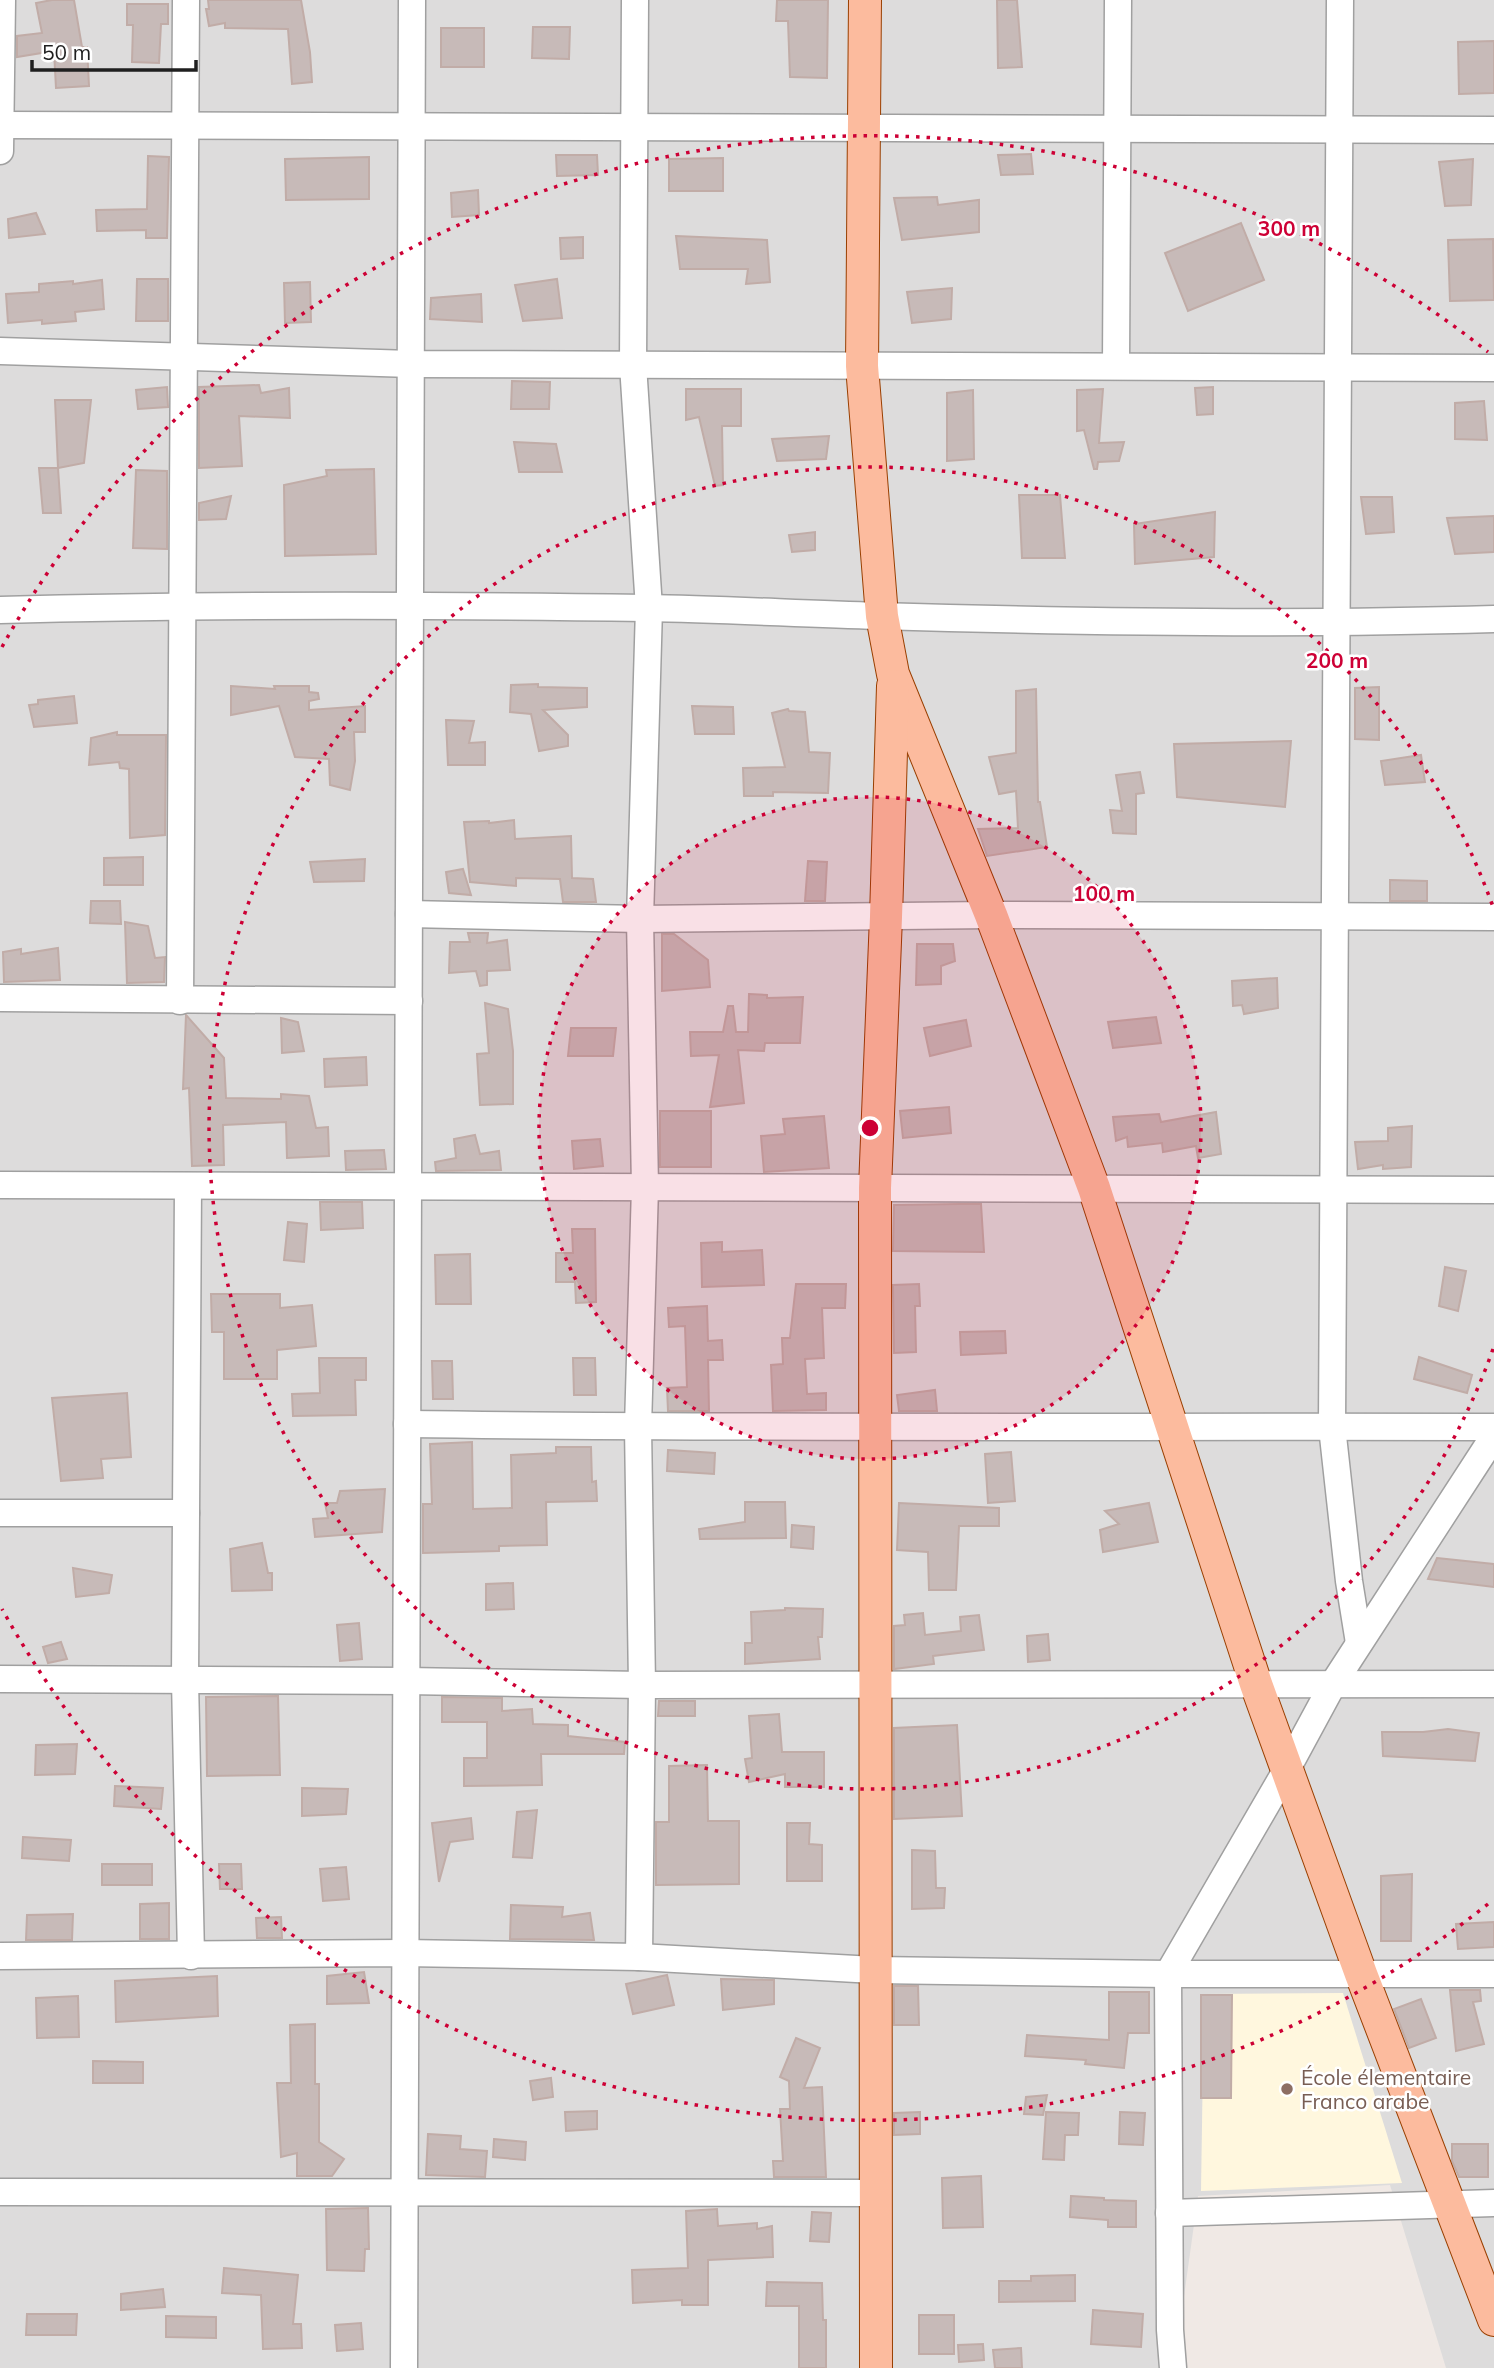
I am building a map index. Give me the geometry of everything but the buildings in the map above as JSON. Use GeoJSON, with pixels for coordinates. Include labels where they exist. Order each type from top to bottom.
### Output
{"type":"FeatureCollection","features":[{"type":"Feature","properties":{"kind":"main road"},"geometry":{"type":"LineString","coordinates":[[864,0],[862,366],[882,616],[893,674],[990,915],[1094,1188],[1256,1684],[1361,1974],[1494,2320]]}},
{"type":"Feature","properties":{"kind":"main road"},"geometry":{"type":"LineString","coordinates":[[876,2368],[875,1188],[893,674]]}},
{"type":"Feature","properties":{"kind":"street"},"geometry":{"type":"LineString","coordinates":[[2,0],[1,134],[185,126],[1494,130]]}},
{"type":"Feature","properties":{"kind":"street"},"geometry":{"type":"LineString","coordinates":[[180,1001],[186,0]]}},
{"type":"Feature","properties":{"kind":"street"},"geometry":{"type":"LineString","coordinates":[[404,2368],[412,0]]}},
{"type":"Feature","properties":{"kind":"street"},"geometry":{"type":"LineString","coordinates":[[635,0],[633,365],[649,608],[640,919],[645,1187],[638,1427],[642,1685],[639,1957]]}},
{"type":"Feature","properties":{"kind":"street"},"geometry":{"type":"LineString","coordinates":[[1116,366],[1118,0]]}},
{"type":"Feature","properties":{"kind":"street"},"geometry":{"type":"LineString","coordinates":[[1340,0],[1332,1427],[1359,1643]]}},
{"type":"Feature","properties":{"kind":"street"},"geometry":{"type":"LineString","coordinates":[[0,351],[411,364],[1494,368]]}},
{"type":"Feature","properties":{"kind":"street"},"geometry":{"type":"LineString","coordinates":[[0,610],[182,605],[410,606],[649,608],[882,616],[1335,623],[1494,619]]}},
{"type":"Feature","properties":{"kind":"street"},"geometry":{"type":"LineString","coordinates":[[409,914],[640,919],[990,915],[1494,917]]}},
{"type":"Feature","properties":{"kind":"street"},"geometry":{"type":"LineString","coordinates":[[0,999],[409,1001]]}},
{"type":"Feature","properties":{"kind":"street"},"geometry":{"type":"LineString","coordinates":[[0,1185],[1494,1190]]}},
{"type":"Feature","properties":{"kind":"street"},"geometry":{"type":"LineString","coordinates":[[188,1186],[185,1680],[191,1956]]}},
{"type":"Feature","properties":{"kind":"street"},"geometry":{"type":"LineString","coordinates":[[407,1424],[874,1428],[1494,1427]]}},
{"type":"Feature","properties":{"kind":"street"},"geometry":{"type":"LineString","coordinates":[[1173,2368],[1170,2330],[1168,1974],[1333,1684],[1494,1436]]}},
{"type":"Feature","properties":{"kind":"street"},"geometry":{"type":"LineString","coordinates":[[0,1513],[186,1513]]}},
{"type":"Feature","properties":{"kind":"street"},"geometry":{"type":"LineString","coordinates":[[0,1679],[642,1685],[1494,1684]]}},
{"type":"Feature","properties":{"kind":"street"},"geometry":{"type":"LineString","coordinates":[[0,1956],[404,1953],[639,1957],[874,1970],[1168,1974],[1494,1974]]}},
{"type":"Feature","properties":{"kind":"street"},"geometry":{"type":"LineString","coordinates":[[0,2192],[875,2193]]}},
{"type":"Feature","properties":{"kind":"street"},"geometry":{"type":"LineString","coordinates":[[1169,2213],[1494,2203]]}},
{"type":"Feature","properties":{"kind":"shaded area"},"geometry":{"type":"Polygon","coordinates":[[[0,0],[1494,0],[1494,2368],[1446,2368],[1390,2185],[1198,2196],[1174,2368],[0,2368],[0,0]]]}},
{"type":"Feature","properties":{"kind":"shaded area","name":"École élementaire Franco arabe"},"geometry":{"type":"Polygon","coordinates":[[[1343,1993],[1402,2183],[1201,2191],[1204,1994],[1343,1993]]]}},
{"type":"Feature","properties":{"kind":"place","name":"École élementaire Franco arabe"},"geometry":{"type":"Point","coordinates":[1287,2089]}}]}
